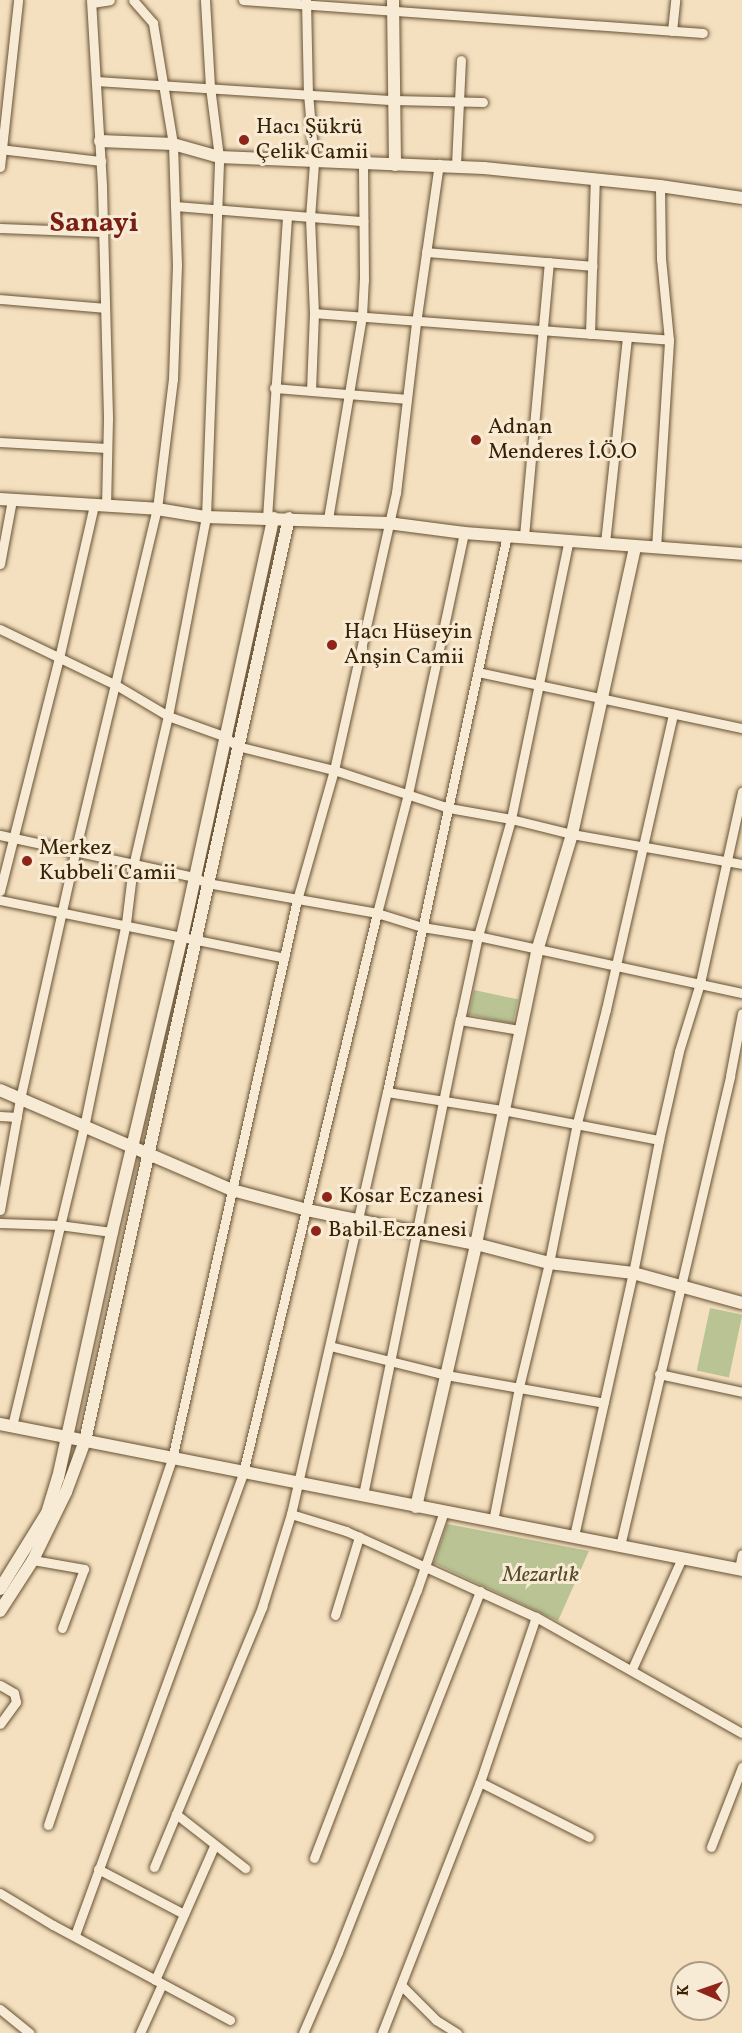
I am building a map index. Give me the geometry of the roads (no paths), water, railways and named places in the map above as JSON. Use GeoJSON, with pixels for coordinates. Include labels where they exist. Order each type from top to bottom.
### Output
{"type":"FeatureCollection","features":[{"type":"Feature","properties":{"kind":"street"},"geometry":{"type":"LineString","coordinates":[[0,167],[18,0]]}},
{"type":"Feature","properties":{"kind":"street"},"geometry":{"type":"LineString","coordinates":[[0,891],[100,505],[107,448],[105,308],[101,161],[91,2],[110,0]]}},
{"type":"Feature","properties":{"kind":"street"},"geometry":{"type":"LineString","coordinates":[[0,1210],[20,1099],[75,852],[157,508],[173,379],[177,265],[173,144],[153,23],[133,0]]}},
{"type":"Feature","properties":{"kind":"street"},"geometry":{"type":"LineString","coordinates":[[205,0],[210,87],[219,157],[206,517],[168,716],[134,866],[126,923],[84,1126],[6,1425],[740,1569],[742,1554]]}},
{"type":"Feature","properties":{"kind":"street"},"geometry":{"type":"LineString","coordinates":[[243,0],[393,6],[703,33]]}},
{"type":"Feature","properties":{"kind":"street"},"geometry":{"type":"LineString","coordinates":[[672,31],[675,0]]}},
{"type":"Feature","properties":{"kind":"street"},"geometry":{"type":"LineString","coordinates":[[306,2],[308,93],[314,162],[310,218],[314,313],[311,390]]}},
{"type":"Feature","properties":{"kind":"street"},"geometry":{"type":"LineString","coordinates":[[393,6],[395,165]]}},
{"type":"Feature","properties":{"kind":"street"},"geometry":{"type":"LineString","coordinates":[[456,165],[460,60]]}},
{"type":"Feature","properties":{"kind":"street"},"geometry":{"type":"LineString","coordinates":[[96,81],[393,100],[483,102]]}},
{"type":"Feature","properties":{"kind":"street"},"geometry":{"type":"LineString","coordinates":[[100,141],[173,144],[219,157],[363,164],[456,165],[660,186],[742,198]]}},
{"type":"Feature","properties":{"kind":"street"},"geometry":{"type":"LineString","coordinates":[[2,149],[101,161]]}},
{"type":"Feature","properties":{"kind":"street"},"geometry":{"type":"LineString","coordinates":[[328,519],[362,316],[363,164]]}},
{"type":"Feature","properties":{"kind":"street"},"geometry":{"type":"LineString","coordinates":[[48,1825],[172,1459],[297,900],[334,770],[396,493],[416,323],[439,164]]}},
{"type":"Feature","properties":{"kind":"street"},"geometry":{"type":"LineString","coordinates":[[590,334],[595,179]]}},
{"type":"Feature","properties":{"kind":"street"},"geometry":{"type":"LineString","coordinates":[[656,548],[669,340],[661,259],[660,186]]}},
{"type":"Feature","properties":{"kind":"street"},"geometry":{"type":"LineString","coordinates":[[175,206],[363,221]]}},
{"type":"Feature","properties":{"kind":"street"},"geometry":{"type":"LineString","coordinates":[[0,1611],[33,1560],[66,1492],[85,1440],[146,1153],[188,939],[194,878],[270,518],[274,388],[286,216]]}},
{"type":"Feature","properties":{"kind":"street"},"geometry":{"type":"LineString","coordinates":[[0,228],[103,232]]}},
{"type":"Feature","properties":{"kind":"street"},"geometry":{"type":"LineString","coordinates":[[426,252],[592,266]]}},
{"type":"Feature","properties":{"kind":"street"},"geometry":{"type":"LineString","coordinates":[[524,536],[549,262]]}},
{"type":"Feature","properties":{"kind":"street"},"geometry":{"type":"LineString","coordinates":[[0,299],[105,308]]}},
{"type":"Feature","properties":{"kind":"street"},"geometry":{"type":"LineString","coordinates":[[314,313],[416,323],[543,329],[669,340]]}},
{"type":"Feature","properties":{"kind":"street"},"geometry":{"type":"LineString","coordinates":[[604,543],[627,338]]}},
{"type":"Feature","properties":{"kind":"street"},"geometry":{"type":"LineString","coordinates":[[274,388],[407,399]]}},
{"type":"Feature","properties":{"kind":"street"},"geometry":{"type":"LineString","coordinates":[[0,442],[107,448]]}},
{"type":"Feature","properties":{"kind":"street"},"geometry":{"type":"LineString","coordinates":[[0,564],[6,500],[157,508],[206,517],[328,519],[388,523],[464,533],[742,554]]}},
{"type":"Feature","properties":{"kind":"street"},"geometry":{"type":"LineString","coordinates":[[0,1589],[47,1513],[68,1437],[112,1232],[188,939],[207,883],[289,518]]}},
{"type":"Feature","properties":{"kind":"street"},"geometry":{"type":"LineString","coordinates":[[75,1935],[243,1473],[377,912],[408,794],[464,533]]}},
{"type":"Feature","properties":{"kind":"street"},"geometry":{"type":"LineString","coordinates":[[154,1867],[262,1607],[291,1515],[387,1092],[507,535]]}},
{"type":"Feature","properties":{"kind":"street"},"geometry":{"type":"LineString","coordinates":[[363,1495],[388,1360],[418,1233],[443,1100],[478,936],[511,819],[569,540]]}},
{"type":"Feature","properties":{"kind":"street"},"geometry":{"type":"LineString","coordinates":[[416,1507],[476,1244],[502,1110],[537,951],[572,834],[635,547]]}},
{"type":"Feature","properties":{"kind":"street"},"geometry":{"type":"LineString","coordinates":[[0,629],[116,685],[168,716],[224,736],[237,746],[334,770],[449,808],[511,819],[572,834],[742,864]]}},
{"type":"Feature","properties":{"kind":"street"},"geometry":{"type":"LineString","coordinates":[[478,672],[742,728]]}},
{"type":"Feature","properties":{"kind":"street"},"geometry":{"type":"LineString","coordinates":[[493,1521],[519,1387],[549,1263],[576,1123],[616,964],[673,714]]}},
{"type":"Feature","properties":{"kind":"street"},"geometry":{"type":"LineString","coordinates":[[574,1536],[633,1273],[679,1051],[700,983],[742,792]]}},
{"type":"Feature","properties":{"kind":"street"},"geometry":{"type":"LineString","coordinates":[[0,835],[194,878],[207,883],[377,912],[422,927],[478,936],[537,951],[616,964],[742,993]]}},
{"type":"Feature","properties":{"kind":"street"},"geometry":{"type":"LineString","coordinates":[[0,900],[126,923],[188,939],[284,958]]}},
{"type":"Feature","properties":{"kind":"street"},"geometry":{"type":"LineString","coordinates":[[620,1545],[679,1287],[728,1088],[742,1012]]}},
{"type":"Feature","properties":{"kind":"street"},"geometry":{"type":"LineString","coordinates":[[460,1020],[520,1030]]}},
{"type":"Feature","properties":{"kind":"street"},"geometry":{"type":"LineString","coordinates":[[0,1090],[232,1190],[307,1210],[476,1244],[549,1263],[633,1273],[742,1303]]}},
{"type":"Feature","properties":{"kind":"street"},"geometry":{"type":"LineString","coordinates":[[387,1092],[576,1123],[659,1140]]}},
{"type":"Feature","properties":{"kind":"street"},"geometry":{"type":"LineString","coordinates":[[0,1116],[17,1117]]}},
{"type":"Feature","properties":{"kind":"street"},"geometry":{"type":"LineString","coordinates":[[0,1223],[59,1225],[112,1232]]}},
{"type":"Feature","properties":{"kind":"street"},"geometry":{"type":"LineString","coordinates":[[330,1346],[446,1376],[604,1403]]}},
{"type":"Feature","properties":{"kind":"street"},"geometry":{"type":"LineString","coordinates":[[660,1374],[742,1392]]}},
{"type":"Feature","properties":{"kind":"street"},"geometry":{"type":"LineString","coordinates":[[314,1858],[444,1511]]}},
{"type":"Feature","properties":{"kind":"street"},"geometry":{"type":"LineString","coordinates":[[291,1515],[359,1537],[536,1617],[742,1733]]}},
{"type":"Feature","properties":{"kind":"street"},"geometry":{"type":"LineString","coordinates":[[335,1615],[359,1537]]}},
{"type":"Feature","properties":{"kind":"street"},"geometry":{"type":"LineString","coordinates":[[632,1669],[682,1558]]}},
{"type":"Feature","properties":{"kind":"street"},"geometry":{"type":"LineString","coordinates":[[33,1560],[84,1569],[62,1628]]}},
{"type":"Feature","properties":{"kind":"street"},"geometry":{"type":"LineString","coordinates":[[303,2033],[338,1952],[480,1591]]}},
{"type":"Feature","properties":{"kind":"street"},"geometry":{"type":"LineString","coordinates":[[382,2033],[480,1782],[536,1617]]}},
{"type":"Feature","properties":{"kind":"street"},"geometry":{"type":"LineString","coordinates":[[0,1685],[15,1693],[16,1702],[0,1724]]}},
{"type":"Feature","properties":{"kind":"street"},"geometry":{"type":"LineString","coordinates":[[711,1847],[742,1767]]}},
{"type":"Feature","properties":{"kind":"street"},"geometry":{"type":"LineString","coordinates":[[480,1782],[589,1837]]}},
{"type":"Feature","properties":{"kind":"street"},"geometry":{"type":"LineString","coordinates":[[176,1814],[245,1868]]}},
{"type":"Feature","properties":{"kind":"street"},"geometry":{"type":"LineString","coordinates":[[140,2033],[184,1914],[214,1846]]}},
{"type":"Feature","properties":{"kind":"street"},"geometry":{"type":"LineString","coordinates":[[98,1869],[184,1914]]}},
{"type":"Feature","properties":{"kind":"street"},"geometry":{"type":"LineString","coordinates":[[0,1905],[2,1894],[230,2020]]}},
{"type":"Feature","properties":{"kind":"street"},"geometry":{"type":"LineString","coordinates":[[402,1986],[436,2020],[457,2033]]}},
{"type":"Feature","properties":{"kind":"street"},"geometry":{"type":"LineString","coordinates":[[0,2009],[30,2033]]}},
{"type":"Feature","properties":{"kind":"place","name":"Hacı Şükrü Çelik Camii"},"geometry":{"type":"Point","coordinates":[244,140]}},
{"type":"Feature","properties":{"kind":"place","name":"Adnan Menderes İ.Ö.O"},"geometry":{"type":"Point","coordinates":[476,440]}},
{"type":"Feature","properties":{"kind":"place","name":"Hacı Hüseyin Anşin Camii"},"geometry":{"type":"Point","coordinates":[332,645]}},
{"type":"Feature","properties":{"kind":"place","name":"Merkez Kubbeli Camii"},"geometry":{"type":"Point","coordinates":[27,861]}},
{"type":"Feature","properties":{"kind":"place","name":"Kosar Eczanesi"},"geometry":{"type":"Point","coordinates":[327,1197]}},
{"type":"Feature","properties":{"kind":"place","name":"Babil Eczanesi"},"geometry":{"type":"Point","coordinates":[316,1231]}},
{"type":"Feature","properties":{"kind":"district","name":"Sanayi"},"geometry":{"type":"Point","coordinates":[94,224]}},
{"type":"Feature","properties":{"kind":"park label","name":"Mezarlık"},"geometry":{"type":"Point","coordinates":[541,1576]}}]}
